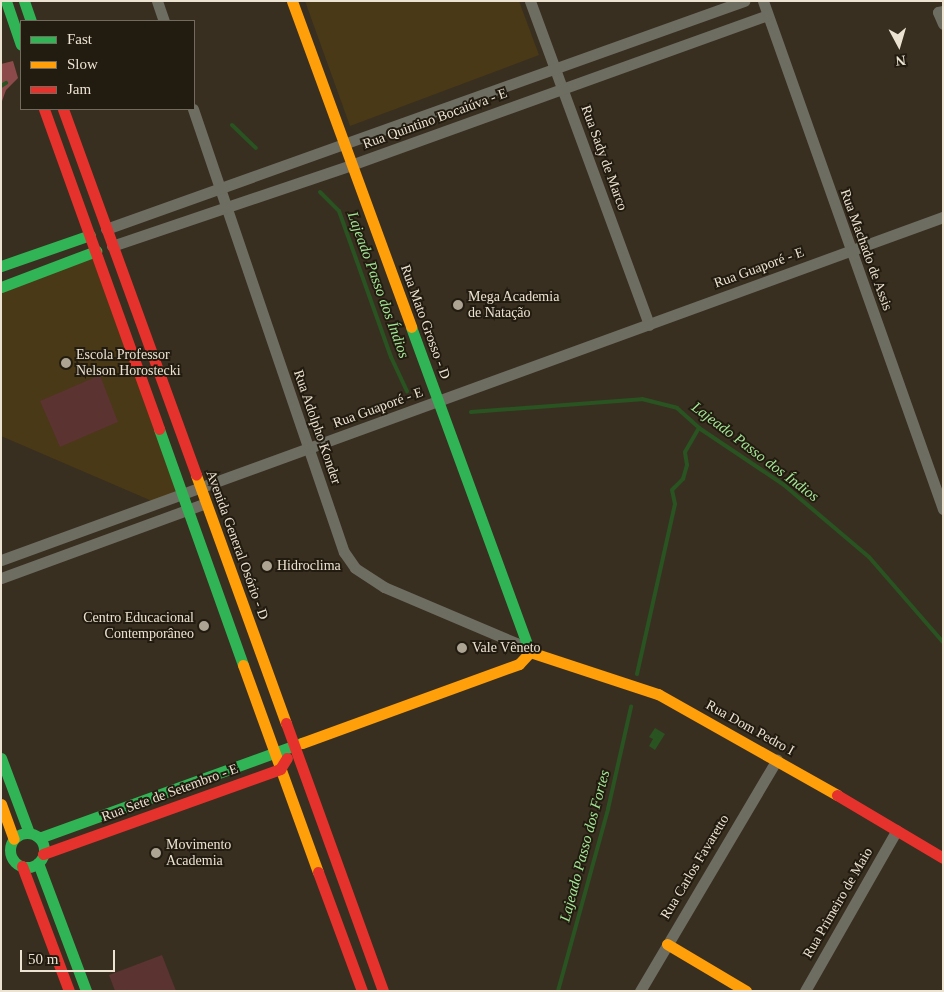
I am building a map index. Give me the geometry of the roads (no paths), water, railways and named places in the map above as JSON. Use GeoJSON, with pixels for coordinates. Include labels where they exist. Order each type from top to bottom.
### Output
{"type":"FeatureCollection","features":[{"type":"Feature","properties":{"kind":"street"},"geometry":{"type":"LineString","coordinates":[[6,1],[20,42]]}},
{"type":"Feature","properties":{"kind":"street"},"geometry":{"type":"LineString","coordinates":[[24,1],[31,20]]}},
{"type":"Feature","properties":{"kind":"street"},"geometry":{"type":"LineString","coordinates":[[157,1],[164,20]]}},
{"type":"Feature","properties":{"kind":"street","name":"Rua Mato Grosso - D"},"geometry":{"type":"LineString","coordinates":[[292,1],[530,652]]}},
{"type":"Feature","properties":{"kind":"street","name":"Rua Sady de Marco"},"geometry":{"type":"LineString","coordinates":[[530,1],[649,325]]}},
{"type":"Feature","properties":{"kind":"street","name":"Rua Quintino Bocaiúva - E"},"geometry":{"type":"LineString","coordinates":[[106,229],[744,1]]}},
{"type":"Feature","properties":{"kind":"street","name":"Rua Machado de Assis"},"geometry":{"type":"LineString","coordinates":[[762,1],[943,509]]}},
{"type":"Feature","properties":{"kind":"street"},"geometry":{"type":"LineString","coordinates":[[941,12],[943,24]]}},
{"type":"Feature","properties":{"kind":"street","name":"Rua Quintino Bocaiúva - E"},"geometry":{"type":"LineString","coordinates":[[112,246],[351,165],[767,15]]}},
{"type":"Feature","properties":{"kind":"street"},"geometry":{"type":"LineString","coordinates":[[654,34],[661,53]]}},
{"type":"Feature","properties":{"kind":"street"},"geometry":{"type":"LineString","coordinates":[[44,110],[184,495],[280,769],[362,991]]}},
{"type":"Feature","properties":{"kind":"street","name":"Avenida General Osório - D"},"geometry":{"type":"LineString","coordinates":[[63,110],[383,991]]}},
{"type":"Feature","properties":{"kind":"street","name":"Rua Adolpho Konder"},"geometry":{"type":"LineString","coordinates":[[193,110],[344,552],[355,568],[384,587],[516,643],[530,652]]}},
{"type":"Feature","properties":{"kind":"street","name":"Rua Guaporé - E"},"geometry":{"type":"LineString","coordinates":[[1,560],[184,495],[943,217]]}},
{"type":"Feature","properties":{"kind":"street"},"geometry":{"type":"LineString","coordinates":[[1,266],[90,235]]}},
{"type":"Feature","properties":{"kind":"street"},"geometry":{"type":"LineString","coordinates":[[2,283],[96,252]]}},
{"type":"Feature","properties":{"kind":"street"},"geometry":{"type":"LineString","coordinates":[[1,578],[206,503]]}},
{"type":"Feature","properties":{"kind":"street","name":"Rua Sete de Setembro - E"},"geometry":{"type":"LineString","coordinates":[[34,836],[275,752],[518,664],[530,652]]}},
{"type":"Feature","properties":{"kind":"street","name":"Rua Dom Pedro I"},"geometry":{"type":"LineString","coordinates":[[530,652],[658,694],[777,759],[943,858]]}},
{"type":"Feature","properties":{"kind":"street"},"geometry":{"type":"LineString","coordinates":[[280,769],[294,745]]}},
{"type":"Feature","properties":{"kind":"street"},"geometry":{"type":"LineString","coordinates":[[1,758],[34,836],[42,842],[41,858],[86,991]]}},
{"type":"Feature","properties":{"kind":"street","name":"Rua Carlos Favaretto"},"geometry":{"type":"LineString","coordinates":[[640,991],[777,759]]}},
{"type":"Feature","properties":{"kind":"street","name":"Rua Sete de Setembro - E"},"geometry":{"type":"LineString","coordinates":[[41,858],[280,769]]}},
{"type":"Feature","properties":{"kind":"street"},"geometry":{"type":"LineString","coordinates":[[1,804],[11,857],[20,865],[69,991]]}},
{"type":"Feature","properties":{"kind":"street","name":"Rua Primeiro de Maio"},"geometry":{"type":"LineString","coordinates":[[805,991],[897,830]]}},
{"type":"Feature","properties":{"kind":"street"},"geometry":{"type":"LineString","coordinates":[[8,846],[34,836]]}},
{"type":"Feature","properties":{"kind":"street"},"geometry":{"type":"LineString","coordinates":[[1,870],[20,865],[31,866],[41,858]]}},
{"type":"Feature","properties":{"kind":"street"},"geometry":{"type":"LineString","coordinates":[[667,944],[746,991]]}},
{"type":"Feature","properties":{"kind":"waterway","name":"Lajeado Passo dos Índios"},"geometry":{"type":"LineString","coordinates":[[1,86],[6,83]]}},
{"type":"Feature","properties":{"kind":"waterway","name":"Lajeado Passo dos Índios"},"geometry":{"type":"LineString","coordinates":[[232,125],[256,148]]}},
{"type":"Feature","properties":{"kind":"waterway","name":"Lajeado Passo dos Índios"},"geometry":{"type":"LineString","coordinates":[[320,192],[339,211],[391,357],[407,391]]}},
{"type":"Feature","properties":{"kind":"waterway","name":"Lajeado Passo dos Índios"},"geometry":{"type":"LineString","coordinates":[[471,412],[642,399],[677,408],[699,428],[784,485],[869,557],[943,642]]}},
{"type":"Feature","properties":{"kind":"waterway","name":"Lajeado Passo dos Fortes"},"geometry":{"type":"LineString","coordinates":[[637,674],[675,504],[672,490],[683,479],[687,465],[685,452],[699,428]]}},
{"type":"Feature","properties":{"kind":"waterway","name":"Lajeado Passo dos Fortes"},"geometry":{"type":"LineString","coordinates":[[558,991],[608,809],[631,707]]}},
{"type":"Feature","properties":{"kind":"place","name":"Mega Academia de Natação"},"geometry":{"type":"Point","coordinates":[458,305]}},
{"type":"Feature","properties":{"kind":"place","name":"Escola Professor Nelson Horostecki"},"geometry":{"type":"Point","coordinates":[66,363]}},
{"type":"Feature","properties":{"kind":"place","name":"Hidroclima"},"geometry":{"type":"Point","coordinates":[267,566]}},
{"type":"Feature","properties":{"kind":"place","name":"Centro Educacional Contemporâneo"},"geometry":{"type":"Point","coordinates":[204,626]}},
{"type":"Feature","properties":{"kind":"place","name":"Vale Vêneto"},"geometry":{"type":"Point","coordinates":[462,648]}},
{"type":"Feature","properties":{"kind":"place","name":"Movimento Academia"},"geometry":{"type":"Point","coordinates":[156,853]}}]}
